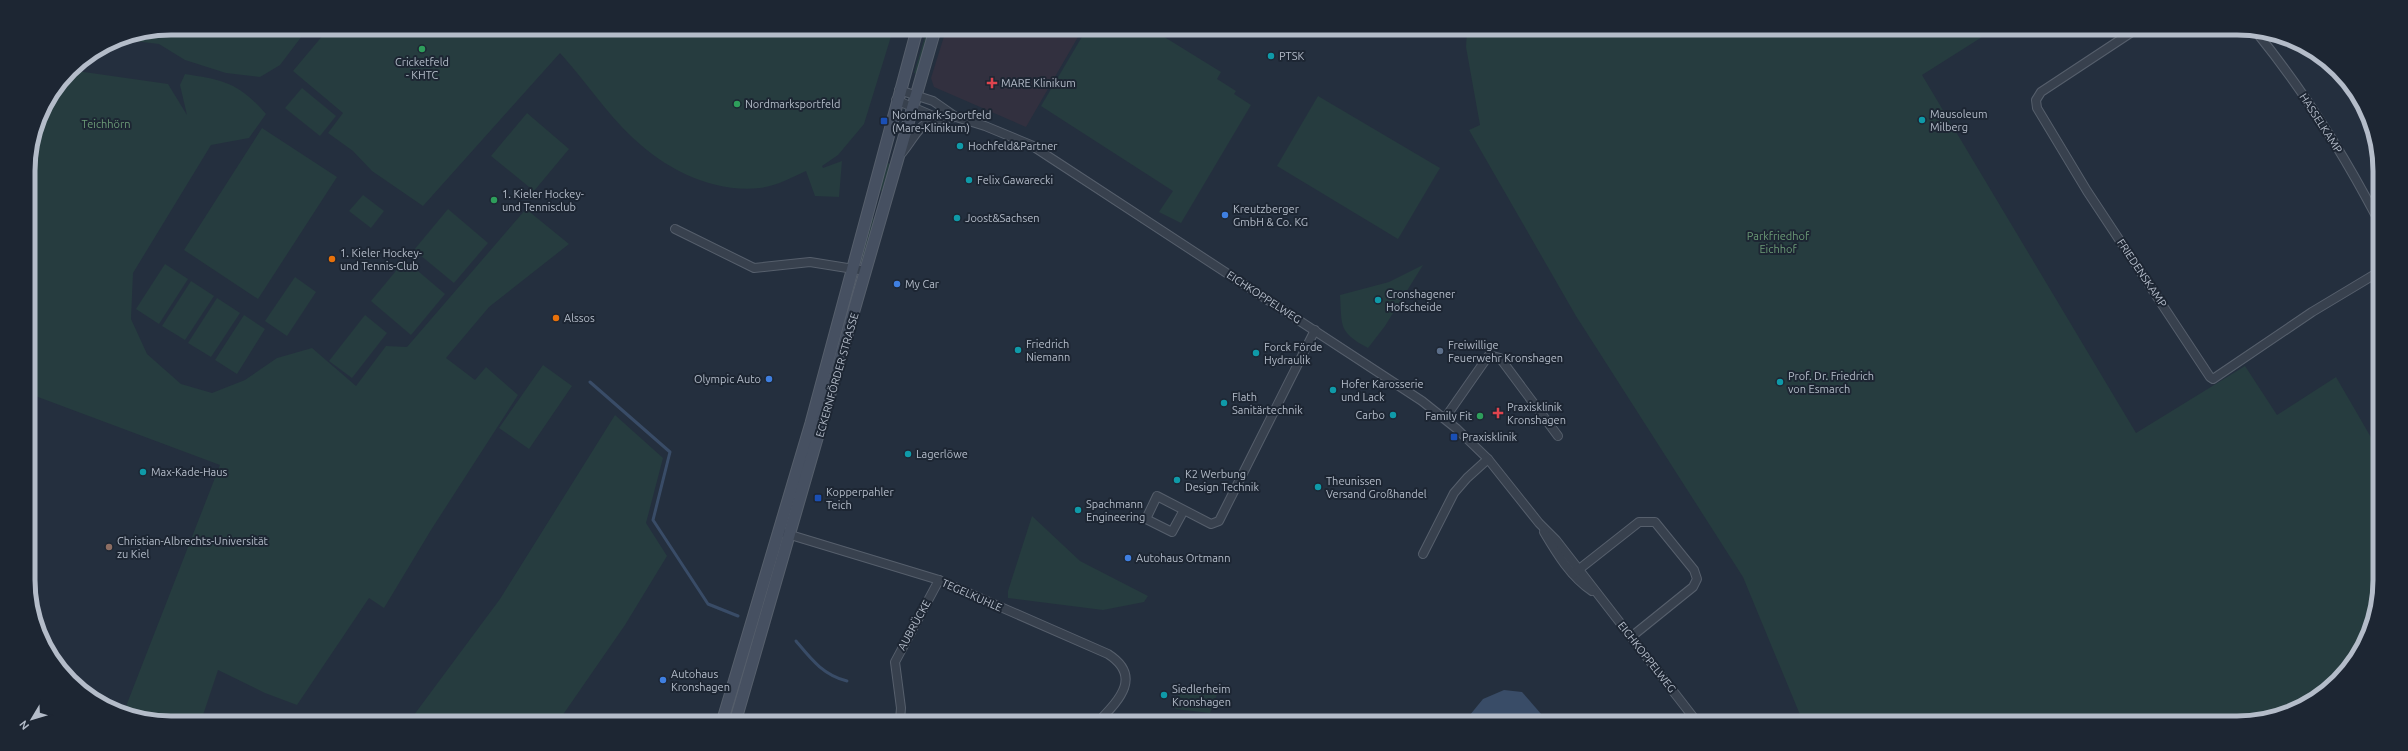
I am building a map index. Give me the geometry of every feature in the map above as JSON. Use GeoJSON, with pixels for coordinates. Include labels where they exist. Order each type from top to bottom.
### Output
{"type":"FeatureCollection","features":[{"type":"Feature","properties":{"kind":"main road","name":"ECKERNFÖRDER STRASSE"},"geometry":{"type":"LineString","coordinates":[[724,716],[780,531],[916,35]]}},
{"type":"Feature","properties":{"kind":"main road","name":"ECKERNFÖRDER STRASSE"},"geometry":{"type":"LineString","coordinates":[[737,716],[791,535],[911,108],[933,35]]}},
{"type":"Feature","properties":{"kind":"street","name":"FRIEDENSKAMP"},"geometry":{"type":"LineString","coordinates":[[2127,35],[2041,92],[2036,100],[2037,108],[2087,190],[2210,377],[2213,379],[2312,312],[2373,275]]}},
{"type":"Feature","properties":{"kind":"street","name":"HASSELKAMP"},"geometry":{"type":"LineString","coordinates":[[2261,37],[2324,124],[2373,210]]}},
{"type":"Feature","properties":{"kind":"street","name":"EICHKOPPELWEG"},"geometry":{"type":"LineString","coordinates":[[898,95],[915,94],[933,101],[956,117],[990,128],[1031,146],[1315,330],[1445,418],[1488,459],[1539,523],[1557,553],[1596,593],[1692,716]]}},
{"type":"Feature","properties":{"kind":"street","name":"EICHKOPPELWEG"},"geometry":{"type":"LineString","coordinates":[[898,95],[911,108],[940,119]]}},
{"type":"Feature","properties":{"kind":"street","name":"EICHKOPPELWEG"},"geometry":{"type":"LineString","coordinates":[[898,156],[917,129],[940,119],[956,117]]}},
{"type":"Feature","properties":{"kind":"street"},"geometry":{"type":"LineString","coordinates":[[675,229],[754,268],[810,262],[866,271]]}},
{"type":"Feature","properties":{"kind":"street"},"geometry":{"type":"LineString","coordinates":[[1184,510],[1172,532],[1146,519],[1157,496],[1184,510],[1211,524],[1219,521],[1315,330]]}},
{"type":"Feature","properties":{"kind":"street"},"geometry":{"type":"LineString","coordinates":[[1445,418],[1489,355],[1500,358],[1558,436]]}},
{"type":"Feature","properties":{"kind":"street"},"geometry":{"type":"LineString","coordinates":[[1423,554],[1454,493],[1467,478],[1488,459]]}},
{"type":"Feature","properties":{"kind":"street"},"geometry":{"type":"LineString","coordinates":[[1576,572],[1639,522],[1655,522],[1694,570],[1697,579],[1693,587],[1631,636]]}},
{"type":"Feature","properties":{"kind":"street","name":"TEGELKUHLE"},"geometry":{"type":"LineString","coordinates":[[780,531],[939,580],[1114,658],[1120,662],[1125,675],[1123,692],[1120,700],[1104,716]]}},
{"type":"Feature","properties":{"kind":"street","name":"AUBRÜCKE"},"geometry":{"type":"LineString","coordinates":[[900,716],[901,708],[895,662],[939,580]]}},
{"type":"Feature","properties":{"kind":"shaded area","name":"MARE Klinikum"},"geometry":{"type":"Polygon","coordinates":[[[944,35],[1079,35],[1026,127],[934,87],[931,78],[944,35]]]}},
{"type":"Feature","properties":{"kind":"green space"},"geometry":{"type":"Polygon","coordinates":[[[171,35],[303,35],[280,65],[260,77],[226,73],[185,60],[159,44],[133,41],[153,36],[171,35]]]}},
{"type":"Feature","properties":{"kind":"green space"},"geometry":{"type":"Polygon","coordinates":[[[323,35],[891,35],[864,124],[838,155],[822,166],[823,168],[842,161],[839,197],[815,196],[806,171],[772,185],[760,188],[742,189],[708,183],[676,169],[646,150],[623,128],[560,53],[423,206],[372,171],[353,151],[328,133],[343,113],[293,71],[323,35]]]}},
{"type":"Feature","properties":{"kind":"green space"},"geometry":{"type":"Polygon","coordinates":[[[925,35],[929,35],[917,74],[914,73],[925,35]]]}},
{"type":"Feature","properties":{"kind":"green space"},"geometry":{"type":"Polygon","coordinates":[[[1083,35],[1161,35],[1221,72],[1217,79],[1236,91],[1234,94],[1251,105],[1181,223],[1159,212],[1173,191],[1041,106],[1083,35]]]}},
{"type":"Feature","properties":{"kind":"green space","name":"Parkfriedhof Eichhof"},"geometry":{"type":"Polygon","coordinates":[[[1467,35],[1985,35],[1922,75],[2136,433],[2245,366],[2277,415],[2336,377],[2373,441],[2372,598],[2363,632],[2355,648],[2333,676],[2320,688],[2305,698],[2281,709],[2246,716],[1801,716],[1743,577],[1576,316],[1469,130],[1480,125],[1466,47],[1467,35]]]}},
{"type":"Feature","properties":{"kind":"green space","name":"Teichhörn"},"geometry":{"type":"Polygon","coordinates":[[[79,71],[168,84],[187,115],[180,85],[185,74],[210,78],[239,89],[266,114],[249,138],[211,145],[133,273],[131,319],[147,354],[181,384],[212,393],[245,380],[277,358],[312,348],[356,386],[386,346],[407,347],[526,209],[569,244],[489,307],[446,358],[475,380],[486,367],[518,395],[431,530],[384,608],[369,598],[297,705],[265,693],[218,670],[203,716],[153,715],[125,708],[220,465],[35,396],[36,153],[45,119],[49,111],[63,88],[79,71]]]}},
{"type":"Feature","properties":{"kind":"green space"},"geometry":{"type":"Polygon","coordinates":[[[302,88],[336,116],[320,136],[285,108],[302,88]]]}},
{"type":"Feature","properties":{"kind":"green space"},"geometry":{"type":"Polygon","coordinates":[[[1318,96],[1440,168],[1398,239],[1277,166],[1318,96]]]}},
{"type":"Feature","properties":{"kind":"green space"},"geometry":{"type":"Polygon","coordinates":[[[527,113],[569,149],[534,191],[491,156],[527,113]]]}},
{"type":"Feature","properties":{"kind":"green space"},"geometry":{"type":"Polygon","coordinates":[[[262,128],[337,177],[258,299],[184,250],[262,128]]]}},
{"type":"Feature","properties":{"kind":"green space"},"geometry":{"type":"Polygon","coordinates":[[[885,162],[890,164],[882,191],[878,190],[885,162]]]}},
{"type":"Feature","properties":{"kind":"green space"},"geometry":{"type":"Polygon","coordinates":[[[363,195],[384,211],[371,228],[349,211],[363,195]]]}},
{"type":"Feature","properties":{"kind":"green space"},"geometry":{"type":"Polygon","coordinates":[[[448,209],[488,243],[454,283],[414,250],[448,209]]]}},
{"type":"Feature","properties":{"kind":"green space"},"geometry":{"type":"Polygon","coordinates":[[[872,217],[875,220],[862,262],[860,263],[870,219],[872,217]]]}},
{"type":"Feature","properties":{"kind":"green space"},"geometry":{"type":"Polygon","coordinates":[[[405,260],[445,294],[411,335],[371,301],[405,260]]]}},
{"type":"Feature","properties":{"kind":"green space"},"geometry":{"type":"Polygon","coordinates":[[[165,264],[188,279],[159,324],[136,309],[165,264]]]}},
{"type":"Feature","properties":{"kind":"green space"},"geometry":{"type":"Polygon","coordinates":[[[1423,265],[1385,326],[1368,348],[1346,332],[1342,321],[1340,295],[1389,282],[1423,265]]]}},
{"type":"Feature","properties":{"kind":"green space"},"geometry":{"type":"Polygon","coordinates":[[[295,277],[316,292],[287,336],[265,321],[295,277]]]}},
{"type":"Feature","properties":{"kind":"green space"},"geometry":{"type":"Polygon","coordinates":[[[191,281],[214,296],[185,340],[162,326],[191,281]]]}},
{"type":"Feature","properties":{"kind":"green space"},"geometry":{"type":"Polygon","coordinates":[[[217,298],[240,313],[211,357],[188,343],[217,298]]]}},
{"type":"Feature","properties":{"kind":"green space"},"geometry":{"type":"Polygon","coordinates":[[[244,315],[265,329],[237,374],[215,360],[244,315]]]}},
{"type":"Feature","properties":{"kind":"green space"},"geometry":{"type":"Polygon","coordinates":[[[365,315],[387,333],[352,378],[329,361],[365,315]]]}},
{"type":"Feature","properties":{"kind":"green space"},"geometry":{"type":"Polygon","coordinates":[[[543,365],[572,386],[529,449],[499,428],[543,365]]]}},
{"type":"Feature","properties":{"kind":"green space"},"geometry":{"type":"Polygon","coordinates":[[[615,415],[663,458],[646,523],[667,556],[625,625],[562,716],[413,716],[500,599],[615,415]]]}},
{"type":"Feature","properties":{"kind":"green space"},"geometry":{"type":"Polygon","coordinates":[[[1032,516],[1080,561],[1148,596],[1144,602],[1103,610],[1008,598],[1008,591],[1032,516]]]}},
{"type":"Feature","properties":{"kind":"green space"},"geometry":{"type":"Polygon","coordinates":[[[1180,686],[1218,692],[1210,713],[1175,709],[1180,686]]]}},
{"type":"Feature","properties":{"kind":"water"},"geometry":{"type":"Polygon","coordinates":[[[1504,690],[1522,692],[1542,716],[1469,716],[1483,699],[1504,690]]]}},
{"type":"Feature","properties":{"kind":"waterway"},"geometry":{"type":"LineString","coordinates":[[590,382],[670,452],[653,520],[708,604],[738,616]]}},
{"type":"Feature","properties":{"kind":"waterway"},"geometry":{"type":"LineString","coordinates":[[796,641],[818,666],[831,675],[847,681]]}},
{"type":"Feature","properties":{"kind":"place","name":"Cricketfeld - KHTC"},"geometry":{"type":"Point","coordinates":[422,49]}},
{"type":"Feature","properties":{"kind":"place","name":"PTSK"},"geometry":{"type":"Point","coordinates":[1271,56]}},
{"type":"Feature","properties":{"kind":"place","name":"MARE Klinikum"},"geometry":{"type":"Point","coordinates":[992,83]}},
{"type":"Feature","properties":{"kind":"place","name":"Nordmarksportfeld"},"geometry":{"type":"Point","coordinates":[737,104]}},
{"type":"Feature","properties":{"kind":"place","name":"Mausoleum Milberg"},"geometry":{"type":"Point","coordinates":[1922,120]}},
{"type":"Feature","properties":{"kind":"place","name":"Nordmark-Sportfeld (Mare-Klinikum)"},"geometry":{"type":"Point","coordinates":[884,121]}},
{"type":"Feature","properties":{"kind":"place","name":"Hochfeld&Partner"},"geometry":{"type":"Point","coordinates":[960,146]}},
{"type":"Feature","properties":{"kind":"place","name":"Felix Gawarecki"},"geometry":{"type":"Point","coordinates":[969,180]}},
{"type":"Feature","properties":{"kind":"place","name":"1. Kieler Hockey- und Tennisclub"},"geometry":{"type":"Point","coordinates":[494,200]}},
{"type":"Feature","properties":{"kind":"place","name":"Kreutzberger GmbH & Co. KG"},"geometry":{"type":"Point","coordinates":[1225,215]}},
{"type":"Feature","properties":{"kind":"place","name":"Joost&Sachsen"},"geometry":{"type":"Point","coordinates":[957,218]}},
{"type":"Feature","properties":{"kind":"place","name":"1. Kieler Hockey- und Tennis-Club"},"geometry":{"type":"Point","coordinates":[332,259]}},
{"type":"Feature","properties":{"kind":"place","name":"My Car"},"geometry":{"type":"Point","coordinates":[897,284]}},
{"type":"Feature","properties":{"kind":"place","name":"Cronshagener Hofscheide"},"geometry":{"type":"Point","coordinates":[1378,300]}},
{"type":"Feature","properties":{"kind":"place","name":"Alssos"},"geometry":{"type":"Point","coordinates":[556,318]}},
{"type":"Feature","properties":{"kind":"place","name":"Friedrich Niemann"},"geometry":{"type":"Point","coordinates":[1018,350]}},
{"type":"Feature","properties":{"kind":"place","name":"Freiwillige Feuerwehr Kronshagen"},"geometry":{"type":"Point","coordinates":[1440,351]}},
{"type":"Feature","properties":{"kind":"place","name":"Forck Förde Hydraulik"},"geometry":{"type":"Point","coordinates":[1256,353]}},
{"type":"Feature","properties":{"kind":"place","name":"Olympic Auto"},"geometry":{"type":"Point","coordinates":[769,379]}},
{"type":"Feature","properties":{"kind":"place","name":"Prof. Dr. Friedrich von Esmarch"},"geometry":{"type":"Point","coordinates":[1780,382]}},
{"type":"Feature","properties":{"kind":"place","name":"Hofer Karosserie und Lack"},"geometry":{"type":"Point","coordinates":[1333,390]}},
{"type":"Feature","properties":{"kind":"place","name":"Flath Sanitärtechnik"},"geometry":{"type":"Point","coordinates":[1224,403]}},
{"type":"Feature","properties":{"kind":"place","name":"Praxisklinik Kronshagen"},"geometry":{"type":"Point","coordinates":[1498,413]}},
{"type":"Feature","properties":{"kind":"place","name":"Carbo"},"geometry":{"type":"Point","coordinates":[1393,415]}},
{"type":"Feature","properties":{"kind":"place","name":"Family Fit"},"geometry":{"type":"Point","coordinates":[1480,416]}},
{"type":"Feature","properties":{"kind":"place","name":"Praxisklinik"},"geometry":{"type":"Point","coordinates":[1454,437]}},
{"type":"Feature","properties":{"kind":"place","name":"Lagerlöwe"},"geometry":{"type":"Point","coordinates":[908,454]}},
{"type":"Feature","properties":{"kind":"place","name":"Max-Kade-Haus"},"geometry":{"type":"Point","coordinates":[143,472]}},
{"type":"Feature","properties":{"kind":"place","name":"K2 Werbung Design Technik"},"geometry":{"type":"Point","coordinates":[1177,480]}},
{"type":"Feature","properties":{"kind":"place","name":"Theunissen Versand Großhandel"},"geometry":{"type":"Point","coordinates":[1318,487]}},
{"type":"Feature","properties":{"kind":"place","name":"Kopperpahler Teich"},"geometry":{"type":"Point","coordinates":[818,498]}},
{"type":"Feature","properties":{"kind":"place","name":"Spachmann Engineering"},"geometry":{"type":"Point","coordinates":[1078,510]}},
{"type":"Feature","properties":{"kind":"place","name":"Christian-Albrechts-Universität zu Kiel"},"geometry":{"type":"Point","coordinates":[109,547]}},
{"type":"Feature","properties":{"kind":"place","name":"Autohaus Ortmann"},"geometry":{"type":"Point","coordinates":[1128,558]}},
{"type":"Feature","properties":{"kind":"place","name":"Autohaus Kronshagen"},"geometry":{"type":"Point","coordinates":[663,680]}},
{"type":"Feature","properties":{"kind":"place","name":"Siedlerheim Kronshagen"},"geometry":{"type":"Point","coordinates":[1164,695]}}]}
